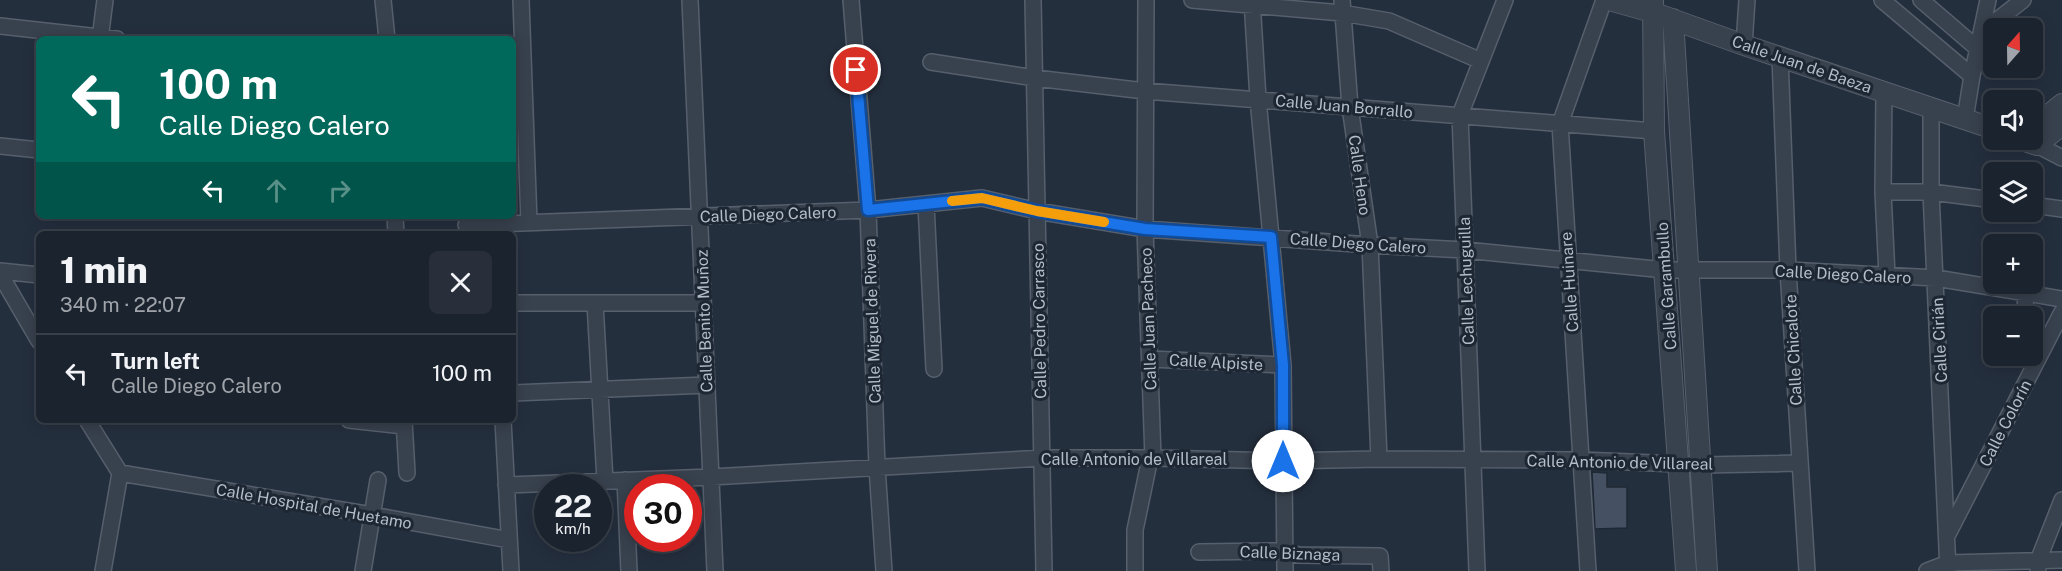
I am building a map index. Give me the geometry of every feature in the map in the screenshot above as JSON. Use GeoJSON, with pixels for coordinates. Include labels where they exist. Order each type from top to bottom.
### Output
{"type":"FeatureCollection","features":[{"type":"Feature","properties":{"kind":"street"},"geometry":{"type":"LineString","coordinates":[[100,36],[105,0]]}},
{"type":"Feature","properties":{"kind":"street"},"geometry":{"type":"LineString","coordinates":[[383,0],[387,36]]}},
{"type":"Feature","properties":{"kind":"street"},"geometry":{"type":"LineString","coordinates":[[521,0],[529,222]]}},
{"type":"Feature","properties":{"kind":"street","name":"Calle Benito Muñoz"},"geometry":{"type":"LineString","coordinates":[[690,0],[715,571]]}},
{"type":"Feature","properties":{"kind":"street","name":"Calle Miguel de Rivera"},"geometry":{"type":"LineString","coordinates":[[851,0],[868,210],[877,467],[884,571]]}},
{"type":"Feature","properties":{"kind":"street","name":"Calle Pedro Carrasco"},"geometry":{"type":"LineString","coordinates":[[1033,0],[1044,571]]}},
{"type":"Feature","properties":{"kind":"street","name":"Calle Juan Pacheco"},"geometry":{"type":"LineString","coordinates":[[1136,571],[1135,530],[1152,458],[1145,229],[1146,0]]}},
{"type":"Feature","properties":{"kind":"street"},"geometry":{"type":"LineString","coordinates":[[1192,0],[1342,7],[1389,21],[1481,61]]}},
{"type":"Feature","properties":{"kind":"street","name":"Calle Lechuguilla"},"geometry":{"type":"LineString","coordinates":[[1477,571],[1460,115],[1505,0]]}},
{"type":"Feature","properties":{"kind":"street","name":"Calle Huinare"},"geometry":{"type":"LineString","coordinates":[[1588,571],[1560,124],[1604,0]]}},
{"type":"Feature","properties":{"kind":"street","name":"Calle Juan de Baeza"},"geometry":{"type":"LineString","coordinates":[[1609,0],[1653,6],[1673,19],[1744,45],[1983,125]]}},
{"type":"Feature","properties":{"kind":"street"},"geometry":{"type":"LineString","coordinates":[[1744,45],[1747,0]]}},
{"type":"Feature","properties":{"kind":"street"},"geometry":{"type":"LineString","coordinates":[[1882,0],[1972,76]]}},
{"type":"Feature","properties":{"kind":"street"},"geometry":{"type":"LineString","coordinates":[[1921,0],[1978,49]]}},
{"type":"Feature","properties":{"kind":"street"},"geometry":{"type":"LineString","coordinates":[[1965,119],[1988,0]]}},
{"type":"Feature","properties":{"kind":"street"},"geometry":{"type":"LineString","coordinates":[[1982,32],[2023,0]]}},
{"type":"Feature","properties":{"kind":"street"},"geometry":{"type":"LineString","coordinates":[[1252,3],[1258,99],[1283,365],[1285,571]]}},
{"type":"Feature","properties":{"kind":"street","name":"Calle Garambullo"},"geometry":{"type":"LineString","coordinates":[[1653,6],[1654,131],[1686,571]]}},
{"type":"Feature","properties":{"kind":"street","name":"Calle Heno"},"geometry":{"type":"LineString","coordinates":[[1342,7],[1350,107],[1370,245],[1379,459]]}},
{"type":"Feature","properties":{"kind":"street","name":"Calle Garambullo"},"geometry":{"type":"LineString","coordinates":[[1673,19],[1707,571]]}},
{"type":"Feature","properties":{"kind":"street"},"geometry":{"type":"LineString","coordinates":[[0,27],[82,36]]}},
{"type":"Feature","properties":{"kind":"street","name":"Calle Chicalote"},"geometry":{"type":"LineString","coordinates":[[1780,57],[1788,270],[1807,571]]}},
{"type":"Feature","properties":{"kind":"street","name":"Calle Juan Borrallo"},"geometry":{"type":"LineString","coordinates":[[931,62],[1035,78],[1145,91],[1654,131]]}},
{"type":"Feature","properties":{"kind":"street"},"geometry":{"type":"LineString","coordinates":[[1884,92],[1883,192],[1887,276]]}},
{"type":"Feature","properties":{"kind":"street"},"geometry":{"type":"LineString","coordinates":[[2043,124],[2062,104]]}},
{"type":"Feature","properties":{"kind":"street","name":"Calle Cirián"},"geometry":{"type":"LineString","coordinates":[[1931,108],[1932,192],[1948,567]]}},
{"type":"Feature","properties":{"kind":"street"},"geometry":{"type":"LineString","coordinates":[[2043,132],[2062,125]]}},
{"type":"Feature","properties":{"kind":"street"},"geometry":{"type":"LineString","coordinates":[[0,146],[36,150]]}},
{"type":"Feature","properties":{"kind":"street"},"geometry":{"type":"LineString","coordinates":[[2043,146],[2062,158]]}},
{"type":"Feature","properties":{"kind":"street"},"geometry":{"type":"LineString","coordinates":[[1883,192],[1932,192],[1983,199]]}},
{"type":"Feature","properties":{"kind":"street","name":"Calle Diego Calero"},"geometry":{"type":"LineString","coordinates":[[466,225],[495,229],[529,222],[868,210],[982,198],[1037,211],[1145,229],[1465,250],[1665,270],[1788,270],[1936,278],[1983,286]]}},
{"type":"Feature","properties":{"kind":"street"},"geometry":{"type":"LineString","coordinates":[[926,204],[934,369]]}},
{"type":"Feature","properties":{"kind":"street"},"geometry":{"type":"LineString","coordinates":[[2043,206],[2062,209]]}},
{"type":"Feature","properties":{"kind":"street"},"geometry":{"type":"LineString","coordinates":[[0,273],[36,275]]}},
{"type":"Feature","properties":{"kind":"street"},"geometry":{"type":"LineString","coordinates":[[0,273],[36,336]]}},
{"type":"Feature","properties":{"kind":"street"},"geometry":{"type":"LineString","coordinates":[[2025,294],[2026,306]]}},
{"type":"Feature","properties":{"kind":"street","name":"Calle Diego Calero"},"geometry":{"type":"LineString","coordinates":[[2025,294],[2062,299]]}},
{"type":"Feature","properties":{"kind":"street"},"geometry":{"type":"LineString","coordinates":[[516,303],[703,303]]}},
{"type":"Feature","properties":{"kind":"street"},"geometry":{"type":"LineString","coordinates":[[595,303],[605,474]]}},
{"type":"Feature","properties":{"kind":"street","name":"Calle Colorín"},"geometry":{"type":"LineString","coordinates":[[1948,534],[2062,312]]}},
{"type":"Feature","properties":{"kind":"street","name":"Calle Alpiste"},"geometry":{"type":"LineString","coordinates":[[1150,359],[1283,365]]}},
{"type":"Feature","properties":{"kind":"street"},"geometry":{"type":"LineString","coordinates":[[2027,366],[2028,378]]}},
{"type":"Feature","properties":{"kind":"street"},"geometry":{"type":"LineString","coordinates":[[516,393],[707,385]]}},
{"type":"Feature","properties":{"kind":"street"},"geometry":{"type":"LineString","coordinates":[[89,423],[120,473],[103,571]]}},
{"type":"Feature","properties":{"kind":"street"},"geometry":{"type":"LineString","coordinates":[[404,423],[407,473]]}},
{"type":"Feature","properties":{"kind":"street"},"geometry":{"type":"LineString","coordinates":[[504,423],[511,571]]}},
{"type":"Feature","properties":{"kind":"street","name":"Calle Antonio de Villareal"},"geometry":{"type":"LineString","coordinates":[[702,477],[1043,458],[1283,461],[1581,460],[1702,465],[1799,463]]}},
{"type":"Feature","properties":{"kind":"street","name":"Calle Hospital de Huetamo"},"geometry":{"type":"LineString","coordinates":[[120,473],[509,540]]}},
{"type":"Feature","properties":{"kind":"street"},"geometry":{"type":"LineString","coordinates":[[363,571],[378,480]]}},
{"type":"Feature","properties":{"kind":"street","name":"Calle Antonio de Villareal"},"geometry":{"type":"LineString","coordinates":[[506,485],[534,484]]}},
{"type":"Feature","properties":{"kind":"street"},"geometry":{"type":"LineString","coordinates":[[2038,566],[2062,500]]}},
{"type":"Feature","properties":{"kind":"street","name":"Calle Biznaga"},"geometry":{"type":"LineString","coordinates":[[1199,552],[1275,551],[1381,563]]}},
{"type":"Feature","properties":{"kind":"street"},"geometry":{"type":"LineString","coordinates":[[628,552],[629,571]]}},
{"type":"Feature","properties":{"kind":"street"},"geometry":{"type":"LineString","coordinates":[[1927,571],[1948,567],[2038,566],[2062,560]]}},
{"type":"Feature","properties":{"kind":"building"},"geometry":{"type":"Polygon","coordinates":[[[1592,472],[1607,473],[1607,487],[1627,487],[1627,528],[1595,529],[1592,472]]]}},
{"type":"Feature","properties":{"kind":"slow traffic"},"geometry":{"type":"LineString","coordinates":[[952,201],[982,198],[1037,211],[1104,222]]}},
{"type":"Feature","properties":{"kind":"route"},"geometry":{"type":"LineString","coordinates":[[856,70],[868,210],[982,198],[1037,211],[1145,229],[1271,237],[1283,365],[1283,461]]}}]}
